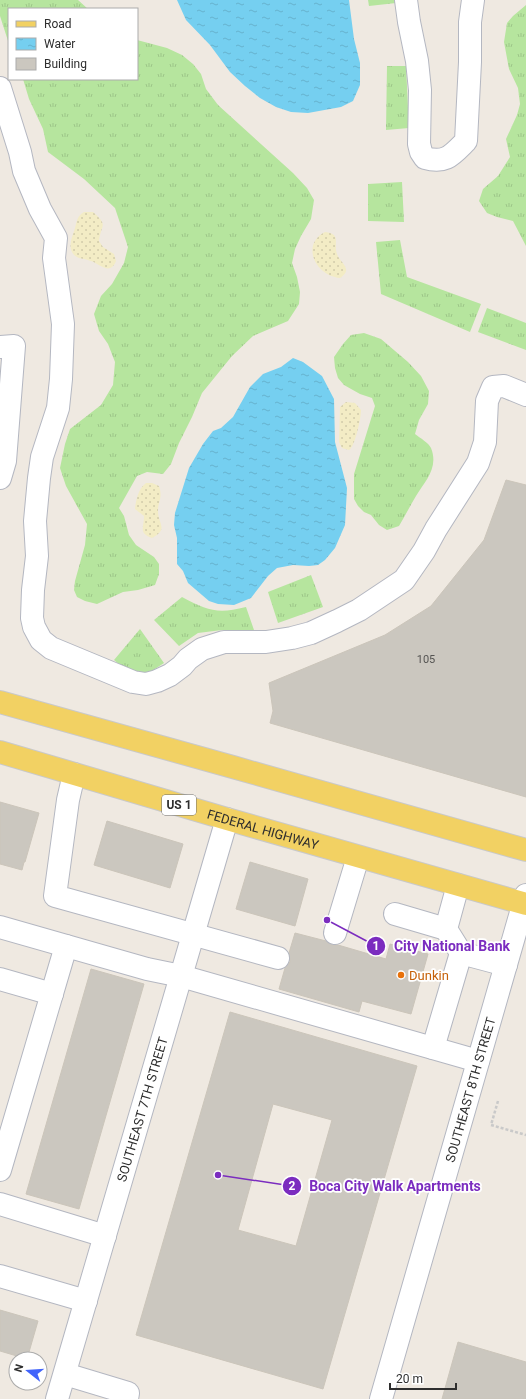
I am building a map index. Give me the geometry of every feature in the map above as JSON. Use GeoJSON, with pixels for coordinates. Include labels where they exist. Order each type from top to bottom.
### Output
{"type":"FeatureCollection","features":[{"type":"Feature","properties":{"kind":"main road"},"geometry":{"type":"LineString","coordinates":[[0,702],[165,747],[353,802],[526,850]]}},
{"type":"Feature","properties":{"kind":"main road","name":"FEDERAL HIGHWAY"},"geometry":{"type":"LineString","coordinates":[[0,752],[358,857],[458,885],[525,901]]}},
{"type":"Feature","properties":{"kind":"street"},"geometry":{"type":"LineString","coordinates":[[406,0],[417,61],[419,82],[419,144],[421,152],[425,158],[433,161],[443,160],[453,155],[466,142],[470,62],[470,22],[473,0]]}},
{"type":"Feature","properties":{"kind":"street"},"geometry":{"type":"LineString","coordinates":[[0,88],[20,152],[24,170],[40,209],[56,238],[54,258],[63,324],[60,379],[58,408],[42,457],[39,478],[35,521],[37,556],[33,590],[32,618],[34,627],[41,640],[51,648],[133,682],[146,684],[158,682],[170,675],[182,666],[188,658],[202,649],[224,642],[266,642],[292,638],[311,633],[358,610],[404,580],[424,551],[436,529],[478,463],[485,442],[487,401],[493,387],[504,386],[526,395]]}},
{"type":"Feature","properties":{"kind":"street"},"geometry":{"type":"LineString","coordinates":[[0,347],[14,346],[5,461],[0,478]]}},
{"type":"Feature","properties":{"kind":"street"},"geometry":{"type":"LineString","coordinates":[[74,774],[68,800],[55,896],[278,958]]}},
{"type":"Feature","properties":{"kind":"street","name":"SOUTHEAST 7TH STREET"},"geometry":{"type":"LineString","coordinates":[[57,1399],[227,819]]}},
{"type":"Feature","properties":{"kind":"street"},"geometry":{"type":"LineString","coordinates":[[335,933],[358,857]]}},
{"type":"Feature","properties":{"kind":"street"},"geometry":{"type":"LineString","coordinates":[[446,929],[458,885]]}},
{"type":"Feature","properties":{"kind":"street","name":"SOUTHEAST 8TH STREET"},"geometry":{"type":"LineString","coordinates":[[381,1399],[525,901]]}},
{"type":"Feature","properties":{"kind":"street"},"geometry":{"type":"LineString","coordinates":[[395,914],[446,929],[461,953],[506,965]]}},
{"type":"Feature","properties":{"kind":"street"},"geometry":{"type":"LineString","coordinates":[[0,927],[147,969],[181,976],[478,1061]]}},
{"type":"Feature","properties":{"kind":"street"},"geometry":{"type":"LineString","coordinates":[[0,1170],[66,946]]}},
{"type":"Feature","properties":{"kind":"street"},"geometry":{"type":"LineString","coordinates":[[433,1048],[461,953]]}},
{"type":"Feature","properties":{"kind":"street"},"geometry":{"type":"LineString","coordinates":[[0,979],[52,994]]}},
{"type":"Feature","properties":{"kind":"street"},"geometry":{"type":"LineString","coordinates":[[0,1204],[105,1236]]}},
{"type":"Feature","properties":{"kind":"street"},"geometry":{"type":"LineString","coordinates":[[0,1276],[86,1301]]}},
{"type":"Feature","properties":{"kind":"street"},"geometry":{"type":"LineString","coordinates":[[65,1374],[128,1393],[127,1399]]}},
{"type":"Feature","properties":{"kind":"path"},"geometry":{"type":"LineString","coordinates":[[498,1101],[491,1125],[526,1135]]}},
{"type":"Feature","properties":{"kind":"green space"},"geometry":{"type":"Polygon","coordinates":[[[0,0],[78,0],[87,8],[8,8],[8,41],[0,16],[0,0]]]}},
{"type":"Feature","properties":{"kind":"green space"},"geometry":{"type":"Polygon","coordinates":[[[368,0],[396,0],[396,3],[369,6],[368,0]]]}},
{"type":"Feature","properties":{"kind":"green space"},"geometry":{"type":"Polygon","coordinates":[[[526,5],[526,246],[513,221],[487,213],[479,201],[483,189],[498,176],[510,157],[506,139],[517,115],[520,104],[518,88],[509,69],[504,42],[507,23],[526,5]]]}},
{"type":"Feature","properties":{"kind":"green space"},"geometry":{"type":"Polygon","coordinates":[[[138,40],[167,48],[182,55],[193,64],[201,74],[206,89],[218,105],[293,173],[307,188],[314,200],[311,219],[295,249],[292,263],[300,292],[299,304],[288,321],[253,336],[232,356],[202,393],[171,464],[163,474],[147,472],[137,476],[119,508],[124,516],[129,535],[136,545],[154,557],[159,564],[159,574],[155,585],[138,590],[123,592],[97,604],[77,597],[74,590],[85,545],[87,524],[66,486],[60,468],[70,429],[101,405],[113,385],[115,362],[108,344],[99,331],[94,314],[101,296],[112,284],[124,263],[128,247],[115,208],[84,179],[48,152],[43,129],[29,99],[23,80],[138,80],[138,40]]]}},
{"type":"Feature","properties":{"kind":"green space"},"geometry":{"type":"Polygon","coordinates":[[[387,66],[406,66],[409,128],[386,130],[387,66]]]}},
{"type":"Feature","properties":{"kind":"green space"},"geometry":{"type":"Polygon","coordinates":[[[402,182],[404,222],[368,221],[368,184],[402,182]]]}},
{"type":"Feature","properties":{"kind":"green space"},"geometry":{"type":"Polygon","coordinates":[[[400,240],[407,277],[481,304],[470,332],[381,294],[376,242],[400,240]]]}},
{"type":"Feature","properties":{"kind":"green space"},"geometry":{"type":"Polygon","coordinates":[[[487,308],[526,323],[526,350],[478,332],[487,308]]]}},
{"type":"Feature","properties":{"kind":"green space"},"geometry":{"type":"Polygon","coordinates":[[[364,333],[381,339],[408,362],[421,376],[429,391],[428,404],[419,420],[415,434],[426,442],[431,448],[433,455],[432,468],[430,474],[399,526],[387,530],[379,525],[371,515],[364,512],[354,499],[354,474],[375,406],[372,398],[360,394],[344,385],[338,378],[335,368],[334,357],[343,344],[351,335],[364,333]]]}},
{"type":"Feature","properties":{"kind":"green space"},"geometry":{"type":"Polygon","coordinates":[[[311,575],[323,607],[278,623],[268,592],[311,575]]]}},
{"type":"Feature","properties":{"kind":"green space"},"geometry":{"type":"Polygon","coordinates":[[[182,597],[213,610],[220,611],[246,607],[254,630],[222,630],[198,633],[179,646],[154,620],[182,597]]]}},
{"type":"Feature","properties":{"kind":"green space"},"geometry":{"type":"Polygon","coordinates":[[[140,629],[164,663],[138,680],[114,660],[140,629]]]}},
{"type":"Feature","properties":{"kind":"sand"},"geometry":{"type":"Polygon","coordinates":[[[84,212],[93,212],[101,220],[103,225],[99,241],[103,247],[114,254],[116,261],[111,268],[105,268],[91,261],[78,258],[72,252],[70,246],[71,240],[78,219],[84,212]]]}},
{"type":"Feature","properties":{"kind":"sand"},"geometry":{"type":"Polygon","coordinates":[[[325,232],[330,233],[335,237],[337,254],[346,269],[344,275],[340,278],[331,276],[324,272],[314,259],[312,252],[313,244],[317,238],[325,232]]]}},
{"type":"Feature","properties":{"kind":"sand"},"geometry":{"type":"Polygon","coordinates":[[[346,402],[355,403],[361,410],[359,425],[353,444],[349,450],[342,448],[339,442],[340,407],[346,402]]]}},
{"type":"Feature","properties":{"kind":"sand"},"geometry":{"type":"Polygon","coordinates":[[[146,483],[152,483],[159,486],[161,494],[158,516],[161,529],[157,535],[152,538],[143,532],[144,516],[135,509],[139,491],[146,483]]]}},
{"type":"Feature","properties":{"kind":"water"},"geometry":{"type":"Polygon","coordinates":[[[177,0],[349,0],[354,39],[360,63],[360,85],[353,101],[341,107],[308,113],[291,112],[276,107],[260,98],[230,72],[210,45],[186,20],[177,0]]]}},
{"type":"Feature","properties":{"kind":"water"},"geometry":{"type":"Polygon","coordinates":[[[293,358],[303,362],[322,376],[334,399],[335,442],[347,488],[345,525],[335,548],[325,560],[318,565],[293,565],[277,568],[268,576],[251,598],[234,605],[218,604],[209,601],[188,583],[183,571],[177,564],[177,538],[174,525],[175,513],[189,468],[203,444],[213,431],[221,428],[233,417],[250,387],[263,374],[281,367],[293,358]]]}},
{"type":"Feature","properties":{"kind":"building"},"geometry":{"type":"Polygon","coordinates":[[[506,480],[526,485],[526,797],[270,723],[273,711],[269,683],[385,635],[431,606],[484,540],[506,480]]]}},
{"type":"Feature","properties":{"kind":"building"},"geometry":{"type":"Polygon","coordinates":[[[0,802],[39,813],[22,870],[0,864],[0,802]]]}},
{"type":"Feature","properties":{"kind":"building"},"geometry":{"type":"Polygon","coordinates":[[[107,821],[183,844],[170,888],[94,865],[107,821]]]}},
{"type":"Feature","properties":{"kind":"building"},"geometry":{"type":"Polygon","coordinates":[[[250,862],[308,879],[295,926],[236,909],[250,862]]]}},
{"type":"Feature","properties":{"kind":"building"},"geometry":{"type":"Polygon","coordinates":[[[295,933],[326,941],[332,945],[338,945],[386,959],[390,944],[428,954],[411,1014],[362,1001],[359,1012],[279,989],[285,968],[290,962],[289,953],[295,933]]]}},
{"type":"Feature","properties":{"kind":"building"},"geometry":{"type":"Polygon","coordinates":[[[91,969],[144,984],[79,1209],[26,1194],[91,969]]]}},
{"type":"Feature","properties":{"kind":"building"},"geometry":{"type":"Polygon","coordinates":[[[230,1012],[417,1066],[323,1389],[136,1335],[230,1012]],[[273,1104],[238,1230],[296,1246],[332,1120],[273,1104]]]}},
{"type":"Feature","properties":{"kind":"building"},"geometry":{"type":"Polygon","coordinates":[[[0,1310],[38,1321],[29,1351],[8,1351],[8,1353],[0,1351],[0,1310]]]}},
{"type":"Feature","properties":{"kind":"building"},"geometry":{"type":"Polygon","coordinates":[[[458,1342],[526,1362],[526,1399],[442,1399],[458,1342]]]}},
{"type":"Feature","properties":{"kind":"place","name":"City National Bank"},"geometry":{"type":"Point","coordinates":[327,920]}},
{"type":"Feature","properties":{"kind":"place","name":"Dunkin"},"geometry":{"type":"Point","coordinates":[401,975]}},
{"type":"Feature","properties":{"kind":"place","name":"Boca City Walk Apartments"},"geometry":{"type":"Point","coordinates":[218,1175]}}]}
